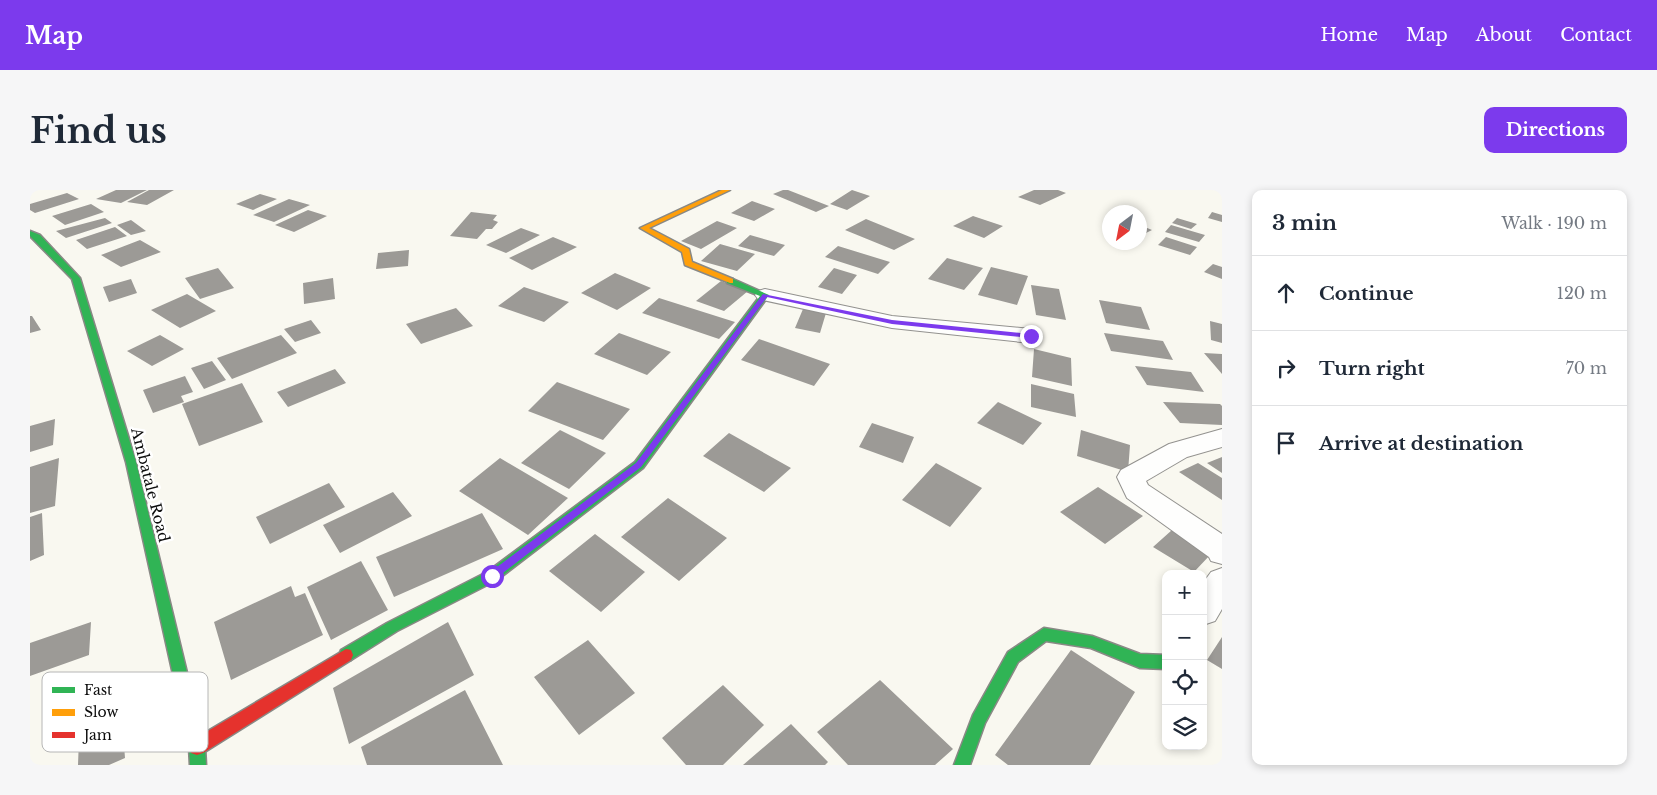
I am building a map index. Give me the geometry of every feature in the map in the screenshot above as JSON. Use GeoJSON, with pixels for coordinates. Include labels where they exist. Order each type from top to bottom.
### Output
{"type":"FeatureCollection","features":[{"type":"Feature","properties":{"kind":"street"},"geometry":{"type":"LineString","coordinates":[[727,190],[644,228],[686,251],[688,264],[765,295],[892,322],[1031,336]]}},
{"type":"Feature","properties":{"kind":"street","name":"Ambatale Road"},"geometry":{"type":"LineString","coordinates":[[30,233],[37,237],[76,278],[131,462],[180,672]]}},
{"type":"Feature","properties":{"kind":"street"},"geometry":{"type":"LineString","coordinates":[[208,740],[392,626],[492,576],[639,465],[765,295]]}},
{"type":"Feature","properties":{"kind":"street"},"geometry":{"type":"LineString","coordinates":[[1222,438],[1178,450],[1132,476],[1138,491],[1221,549],[1222,552]]}},
{"type":"Feature","properties":{"kind":"street"},"geometry":{"type":"LineString","coordinates":[[1207,605],[1222,581]]}},
{"type":"Feature","properties":{"kind":"street"},"geometry":{"type":"LineString","coordinates":[[962,765],[978,720],[1013,657],[1044,634],[1092,642],[1140,661],[1162,662]]}},
{"type":"Feature","properties":{"kind":"street","name":"Ambatale Road"},"geometry":{"type":"LineString","coordinates":[[197,752],[198,765]]}},
{"type":"Feature","properties":{"kind":"building"},"geometry":{"type":"Polygon","coordinates":[[[116,190],[147,190],[121,203],[96,199],[116,190]]]}},
{"type":"Feature","properties":{"kind":"building"},"geometry":{"type":"Polygon","coordinates":[[[149,190],[174,190],[147,205],[127,202],[149,190]]]}},
{"type":"Feature","properties":{"kind":"building"},"geometry":{"type":"Polygon","coordinates":[[[788,190],[829,206],[816,212],[773,194],[788,190]]]}},
{"type":"Feature","properties":{"kind":"building"},"geometry":{"type":"Polygon","coordinates":[[[852,190],[870,196],[847,210],[830,204],[852,190]]]}},
{"type":"Feature","properties":{"kind":"building"},"geometry":{"type":"Polygon","coordinates":[[[1034,190],[1058,190],[1066,193],[1040,205],[1018,197],[1034,190]]]}},
{"type":"Feature","properties":{"kind":"building"},"geometry":{"type":"Polygon","coordinates":[[[67,193],[79,199],[35,213],[30,210],[30,204],[67,193]]]}},
{"type":"Feature","properties":{"kind":"building"},"geometry":{"type":"Polygon","coordinates":[[[260,194],[277,199],[253,210],[236,204],[260,194]]]}},
{"type":"Feature","properties":{"kind":"building"},"geometry":{"type":"Polygon","coordinates":[[[289,199],[310,205],[274,222],[253,215],[289,199]]]}},
{"type":"Feature","properties":{"kind":"building"},"geometry":{"type":"Polygon","coordinates":[[[752,201],[775,209],[754,221],[731,213],[752,201]]]}},
{"type":"Feature","properties":{"kind":"building"},"geometry":{"type":"Polygon","coordinates":[[[91,204],[104,212],[65,225],[52,216],[91,204]]]}},
{"type":"Feature","properties":{"kind":"building"},"geometry":{"type":"Polygon","coordinates":[[[308,210],[327,216],[294,232],[275,225],[308,210]]]}},
{"type":"Feature","properties":{"kind":"building"},"geometry":{"type":"Polygon","coordinates":[[[471,212],[497,215],[493,220],[498,222],[492,229],[486,229],[477,239],[450,236],[471,212]]]}},
{"type":"Feature","properties":{"kind":"building"},"geometry":{"type":"Polygon","coordinates":[[[1212,212],[1222,215],[1222,222],[1208,218],[1212,212]]]}},
{"type":"Feature","properties":{"kind":"building"},"geometry":{"type":"Polygon","coordinates":[[[973,216],[1003,226],[984,238],[953,226],[973,216]]]}},
{"type":"Feature","properties":{"kind":"building"},"geometry":{"type":"Polygon","coordinates":[[[105,218],[112,223],[66,238],[56,231],[105,218]]]}},
{"type":"Feature","properties":{"kind":"building"},"geometry":{"type":"Polygon","coordinates":[[[1177,218],[1197,224],[1191,229],[1172,223],[1177,218]]]}},
{"type":"Feature","properties":{"kind":"building"},"geometry":{"type":"Polygon","coordinates":[[[866,219],[915,239],[894,250],[845,230],[866,219]]]}},
{"type":"Feature","properties":{"kind":"building"},"geometry":{"type":"Polygon","coordinates":[[[131,220],[146,231],[131,235],[117,225],[131,220]]]}},
{"type":"Feature","properties":{"kind":"building"},"geometry":{"type":"Polygon","coordinates":[[[717,221],[737,228],[701,249],[681,241],[717,221]]]}},
{"type":"Feature","properties":{"kind":"building"},"geometry":{"type":"Polygon","coordinates":[[[1171,225],[1205,235],[1199,242],[1165,232],[1171,225]]]}},
{"type":"Feature","properties":{"kind":"building"},"geometry":{"type":"Polygon","coordinates":[[[115,227],[127,236],[87,249],[76,240],[115,227]]]}},
{"type":"Feature","properties":{"kind":"building"},"geometry":{"type":"Polygon","coordinates":[[[521,228],[540,235],[506,253],[486,245],[521,228]]]}},
{"type":"Feature","properties":{"kind":"building"},"geometry":{"type":"Polygon","coordinates":[[[750,235],[785,245],[774,256],[738,246],[750,235]]]}},
{"type":"Feature","properties":{"kind":"building"},"geometry":{"type":"Polygon","coordinates":[[[553,237],[577,247],[532,270],[509,258],[553,237]]]}},
{"type":"Feature","properties":{"kind":"building"},"geometry":{"type":"Polygon","coordinates":[[[1166,237],[1197,247],[1190,255],[1158,245],[1166,237]]]}},
{"type":"Feature","properties":{"kind":"building"},"geometry":{"type":"Polygon","coordinates":[[[140,240],[161,252],[121,267],[101,255],[140,240]]]}},
{"type":"Feature","properties":{"kind":"building"},"geometry":{"type":"Polygon","coordinates":[[[720,244],[755,254],[737,271],[701,261],[720,244]]]}},
{"type":"Feature","properties":{"kind":"building"},"geometry":{"type":"Polygon","coordinates":[[[838,246],[890,262],[878,274],[825,257],[838,246]]]}},
{"type":"Feature","properties":{"kind":"building"},"geometry":{"type":"Polygon","coordinates":[[[409,250],[408,266],[376,269],[378,253],[409,250]]]}},
{"type":"Feature","properties":{"kind":"building"},"geometry":{"type":"Polygon","coordinates":[[[947,258],[983,268],[964,290],[928,279],[947,258]]]}},
{"type":"Feature","properties":{"kind":"building"},"geometry":{"type":"Polygon","coordinates":[[[1213,264],[1222,267],[1222,279],[1204,272],[1213,264]]]}},
{"type":"Feature","properties":{"kind":"building"},"geometry":{"type":"Polygon","coordinates":[[[991,267],[1028,276],[1017,305],[978,295],[991,267]]]}},
{"type":"Feature","properties":{"kind":"building"},"geometry":{"type":"Polygon","coordinates":[[[218,268],[234,288],[200,299],[185,278],[218,268]]]}},
{"type":"Feature","properties":{"kind":"building"},"geometry":{"type":"Polygon","coordinates":[[[834,268],[857,275],[842,294],[818,287],[834,268]]]}},
{"type":"Feature","properties":{"kind":"building"},"geometry":{"type":"Polygon","coordinates":[[[615,273],[651,288],[617,310],[581,293],[615,273]]]}},
{"type":"Feature","properties":{"kind":"building"},"geometry":{"type":"Polygon","coordinates":[[[333,278],[335,299],[304,304],[303,283],[333,278]]]}},
{"type":"Feature","properties":{"kind":"building"},"geometry":{"type":"Polygon","coordinates":[[[131,279],[137,293],[109,302],[103,287],[131,279]]]}},
{"type":"Feature","properties":{"kind":"building"},"geometry":{"type":"Polygon","coordinates":[[[721,281],[748,291],[724,311],[696,301],[721,281]]]}},
{"type":"Feature","properties":{"kind":"building"},"geometry":{"type":"Polygon","coordinates":[[[1031,285],[1059,289],[1066,320],[1036,315],[1031,285]]]}},
{"type":"Feature","properties":{"kind":"building"},"geometry":{"type":"Polygon","coordinates":[[[524,287],[569,302],[544,322],[498,306],[524,287]]]}},
{"type":"Feature","properties":{"kind":"building"},"geometry":{"type":"Polygon","coordinates":[[[187,294],[216,311],[180,328],[151,310],[187,294]]]}},
{"type":"Feature","properties":{"kind":"building"},"geometry":{"type":"Polygon","coordinates":[[[659,298],[735,322],[719,339],[642,313],[659,298]]]}},
{"type":"Feature","properties":{"kind":"building"},"geometry":{"type":"Polygon","coordinates":[[[1099,300],[1141,307],[1150,330],[1106,323],[1099,300]]]}},
{"type":"Feature","properties":{"kind":"building"},"geometry":{"type":"Polygon","coordinates":[[[456,308],[473,326],[421,344],[406,324],[456,308]]]}},
{"type":"Feature","properties":{"kind":"building"},"geometry":{"type":"Polygon","coordinates":[[[803,309],[826,313],[820,333],[795,328],[803,309]]]}},
{"type":"Feature","properties":{"kind":"building"},"geometry":{"type":"Polygon","coordinates":[[[30,316],[32,316],[41,330],[30,333],[30,316]]]}},
{"type":"Feature","properties":{"kind":"building"},"geometry":{"type":"Polygon","coordinates":[[[311,320],[321,333],[295,342],[284,329],[311,320]]]}},
{"type":"Feature","properties":{"kind":"building"},"geometry":{"type":"Polygon","coordinates":[[[1210,321],[1222,324],[1222,343],[1211,340],[1210,321]]]}},
{"type":"Feature","properties":{"kind":"building"},"geometry":{"type":"Polygon","coordinates":[[[619,333],[671,352],[647,375],[594,354],[619,333]]]}},
{"type":"Feature","properties":{"kind":"building"},"geometry":{"type":"Polygon","coordinates":[[[1104,333],[1163,341],[1173,360],[1111,351],[1104,333]]]}},
{"type":"Feature","properties":{"kind":"building"},"geometry":{"type":"Polygon","coordinates":[[[160,335],[184,349],[152,366],[127,351],[160,335]]]}},
{"type":"Feature","properties":{"kind":"building"},"geometry":{"type":"Polygon","coordinates":[[[281,335],[297,353],[232,379],[217,358],[281,335]]]}},
{"type":"Feature","properties":{"kind":"building"},"geometry":{"type":"Polygon","coordinates":[[[759,339],[830,364],[814,386],[741,360],[759,339]]]}},
{"type":"Feature","properties":{"kind":"building"},"geometry":{"type":"Polygon","coordinates":[[[1034,349],[1071,358],[1072,386],[1032,377],[1034,349]]]}},
{"type":"Feature","properties":{"kind":"building"},"geometry":{"type":"Polygon","coordinates":[[[1204,353],[1222,354],[1222,374],[1204,353]]]}},
{"type":"Feature","properties":{"kind":"building"},"geometry":{"type":"Polygon","coordinates":[[[212,361],[226,380],[204,389],[191,368],[212,361]]]}},
{"type":"Feature","properties":{"kind":"building"},"geometry":{"type":"Polygon","coordinates":[[[1135,366],[1191,372],[1204,392],[1147,385],[1135,366]]]}},
{"type":"Feature","properties":{"kind":"building"},"geometry":{"type":"Polygon","coordinates":[[[335,369],[346,383],[288,407],[277,392],[335,369]]]}},
{"type":"Feature","properties":{"kind":"building"},"geometry":{"type":"Polygon","coordinates":[[[185,376],[193,392],[181,396],[184,402],[153,413],[143,390],[185,376]]]}},
{"type":"Feature","properties":{"kind":"building"},"geometry":{"type":"Polygon","coordinates":[[[557,382],[630,409],[603,440],[528,411],[557,382]]]}},
{"type":"Feature","properties":{"kind":"building"},"geometry":{"type":"Polygon","coordinates":[[[242,383],[263,422],[199,446],[182,404],[242,383]]]}},
{"type":"Feature","properties":{"kind":"building"},"geometry":{"type":"Polygon","coordinates":[[[1031,384],[1074,394],[1076,417],[1031,407],[1031,384]]]}},
{"type":"Feature","properties":{"kind":"building"},"geometry":{"type":"Polygon","coordinates":[[[998,402],[1042,423],[1023,445],[977,423],[998,402]]]}},
{"type":"Feature","properties":{"kind":"building"},"geometry":{"type":"Polygon","coordinates":[[[1163,402],[1220,404],[1222,406],[1222,425],[1180,423],[1163,402]]]}},
{"type":"Feature","properties":{"kind":"building"},"geometry":{"type":"Polygon","coordinates":[[[55,419],[53,445],[30,452],[30,426],[55,419]]]}},
{"type":"Feature","properties":{"kind":"building"},"geometry":{"type":"Polygon","coordinates":[[[872,423],[914,437],[903,463],[859,447],[872,423]]]}},
{"type":"Feature","properties":{"kind":"building"},"geometry":{"type":"Polygon","coordinates":[[[560,430],[606,453],[569,489],[521,463],[560,430]]]}},
{"type":"Feature","properties":{"kind":"building"},"geometry":{"type":"Polygon","coordinates":[[[1081,430],[1130,445],[1128,472],[1077,456],[1081,430]]]}},
{"type":"Feature","properties":{"kind":"building"},"geometry":{"type":"Polygon","coordinates":[[[729,433],[791,468],[764,492],[703,456],[729,433]]]}},
{"type":"Feature","properties":{"kind":"building"},"geometry":{"type":"Polygon","coordinates":[[[1222,457],[1222,473],[1207,463],[1222,457]]]}},
{"type":"Feature","properties":{"kind":"building"},"geometry":{"type":"Polygon","coordinates":[[[59,458],[55,506],[30,513],[30,467],[59,458]]]}},
{"type":"Feature","properties":{"kind":"building"},"geometry":{"type":"Polygon","coordinates":[[[500,458],[568,498],[528,535],[459,491],[500,458]]]}},
{"type":"Feature","properties":{"kind":"building"},"geometry":{"type":"Polygon","coordinates":[[[936,463],[982,488],[950,527],[902,500],[936,463]]]}},
{"type":"Feature","properties":{"kind":"building"},"geometry":{"type":"Polygon","coordinates":[[[1198,463],[1222,478],[1222,500],[1179,472],[1198,463]]]}},
{"type":"Feature","properties":{"kind":"building"},"geometry":{"type":"Polygon","coordinates":[[[329,483],[345,507],[270,544],[256,517],[329,483]]]}},
{"type":"Feature","properties":{"kind":"building"},"geometry":{"type":"Polygon","coordinates":[[[1098,487],[1143,516],[1105,544],[1060,512],[1098,487]]]}},
{"type":"Feature","properties":{"kind":"building"},"geometry":{"type":"Polygon","coordinates":[[[393,492],[412,516],[340,553],[323,525],[393,492]]]}},
{"type":"Feature","properties":{"kind":"building"},"geometry":{"type":"Polygon","coordinates":[[[668,498],[727,538],[679,581],[621,537],[668,498]]]}},
{"type":"Feature","properties":{"kind":"building"},"geometry":{"type":"Polygon","coordinates":[[[42,513],[44,555],[30,561],[30,517],[42,513]]]}},
{"type":"Feature","properties":{"kind":"building"},"geometry":{"type":"Polygon","coordinates":[[[482,513],[503,549],[394,597],[376,557],[482,513]]]}},
{"type":"Feature","properties":{"kind":"building"},"geometry":{"type":"Polygon","coordinates":[[[1172,530],[1211,554],[1196,570],[1191,570],[1153,547],[1172,530]]]}},
{"type":"Feature","properties":{"kind":"building"},"geometry":{"type":"Polygon","coordinates":[[[595,534],[645,572],[601,612],[549,571],[595,534]]]}},
{"type":"Feature","properties":{"kind":"building"},"geometry":{"type":"Polygon","coordinates":[[[361,561],[388,610],[331,640],[307,587],[361,561]]]}},
{"type":"Feature","properties":{"kind":"building"},"geometry":{"type":"Polygon","coordinates":[[[291,586],[295,597],[305,593],[323,635],[231,680],[214,622],[291,586]]]}},
{"type":"Feature","properties":{"kind":"building"},"geometry":{"type":"Polygon","coordinates":[[[91,622],[89,655],[30,676],[30,643],[91,622]]]}},
{"type":"Feature","properties":{"kind":"building"},"geometry":{"type":"Polygon","coordinates":[[[448,622],[474,675],[349,744],[333,688],[448,622]]]}},
{"type":"Feature","properties":{"kind":"building"},"geometry":{"type":"Polygon","coordinates":[[[1222,637],[1222,669],[1207,660],[1222,637]]]}},
{"type":"Feature","properties":{"kind":"building"},"geometry":{"type":"Polygon","coordinates":[[[588,640],[635,693],[579,735],[534,677],[588,640]]]}},
{"type":"Feature","properties":{"kind":"building"},"geometry":{"type":"Polygon","coordinates":[[[1071,650],[1135,692],[1090,765],[1008,765],[995,755],[1071,650]]]}},
{"type":"Feature","properties":{"kind":"building"},"geometry":{"type":"Polygon","coordinates":[[[880,680],[953,749],[935,765],[848,765],[817,732],[880,680]]]}},
{"type":"Feature","properties":{"kind":"building"},"geometry":{"type":"Polygon","coordinates":[[[723,685],[764,725],[723,765],[686,765],[662,738],[723,685]]]}},
{"type":"Feature","properties":{"kind":"building"},"geometry":{"type":"Polygon","coordinates":[[[465,690],[503,765],[367,765],[361,747],[465,690]]]}},
{"type":"Feature","properties":{"kind":"building"},"geometry":{"type":"Polygon","coordinates":[[[791,724],[828,762],[825,765],[743,765],[791,724]]]}},
{"type":"Feature","properties":{"kind":"building"},"geometry":{"type":"Polygon","coordinates":[[[78,752],[125,752],[125,758],[109,765],[78,765],[78,752]]]}},
{"type":"Feature","properties":{"kind":"traffic: fast"},"geometry":{"type":"LineString","coordinates":[[30,233],[37,237],[76,278],[131,462],[180,672]]}},
{"type":"Feature","properties":{"kind":"traffic: fast"},"geometry":{"type":"LineString","coordinates":[[346,655],[392,627],[492,576],[639,465],[765,295],[730,281]]}},
{"type":"Feature","properties":{"kind":"traffic: fast"},"geometry":{"type":"LineString","coordinates":[[962,765],[978,720],[1013,657],[1044,634],[1092,642],[1140,661],[1162,662]]}},
{"type":"Feature","properties":{"kind":"traffic: fast"},"geometry":{"type":"LineString","coordinates":[[197,752],[198,765]]}},
{"type":"Feature","properties":{"kind":"traffic: slow"},"geometry":{"type":"LineString","coordinates":[[727,190],[644,228],[686,251],[688,263],[730,281]]}},
{"type":"Feature","properties":{"kind":"traffic: jam"},"geometry":{"type":"LineString","coordinates":[[208,740],[346,655]]}},
{"type":"Feature","properties":{"kind":"route"},"geometry":{"type":"LineString","coordinates":[[492,576],[639,465],[765,295],[892,322],[1031,336]]}}]}
